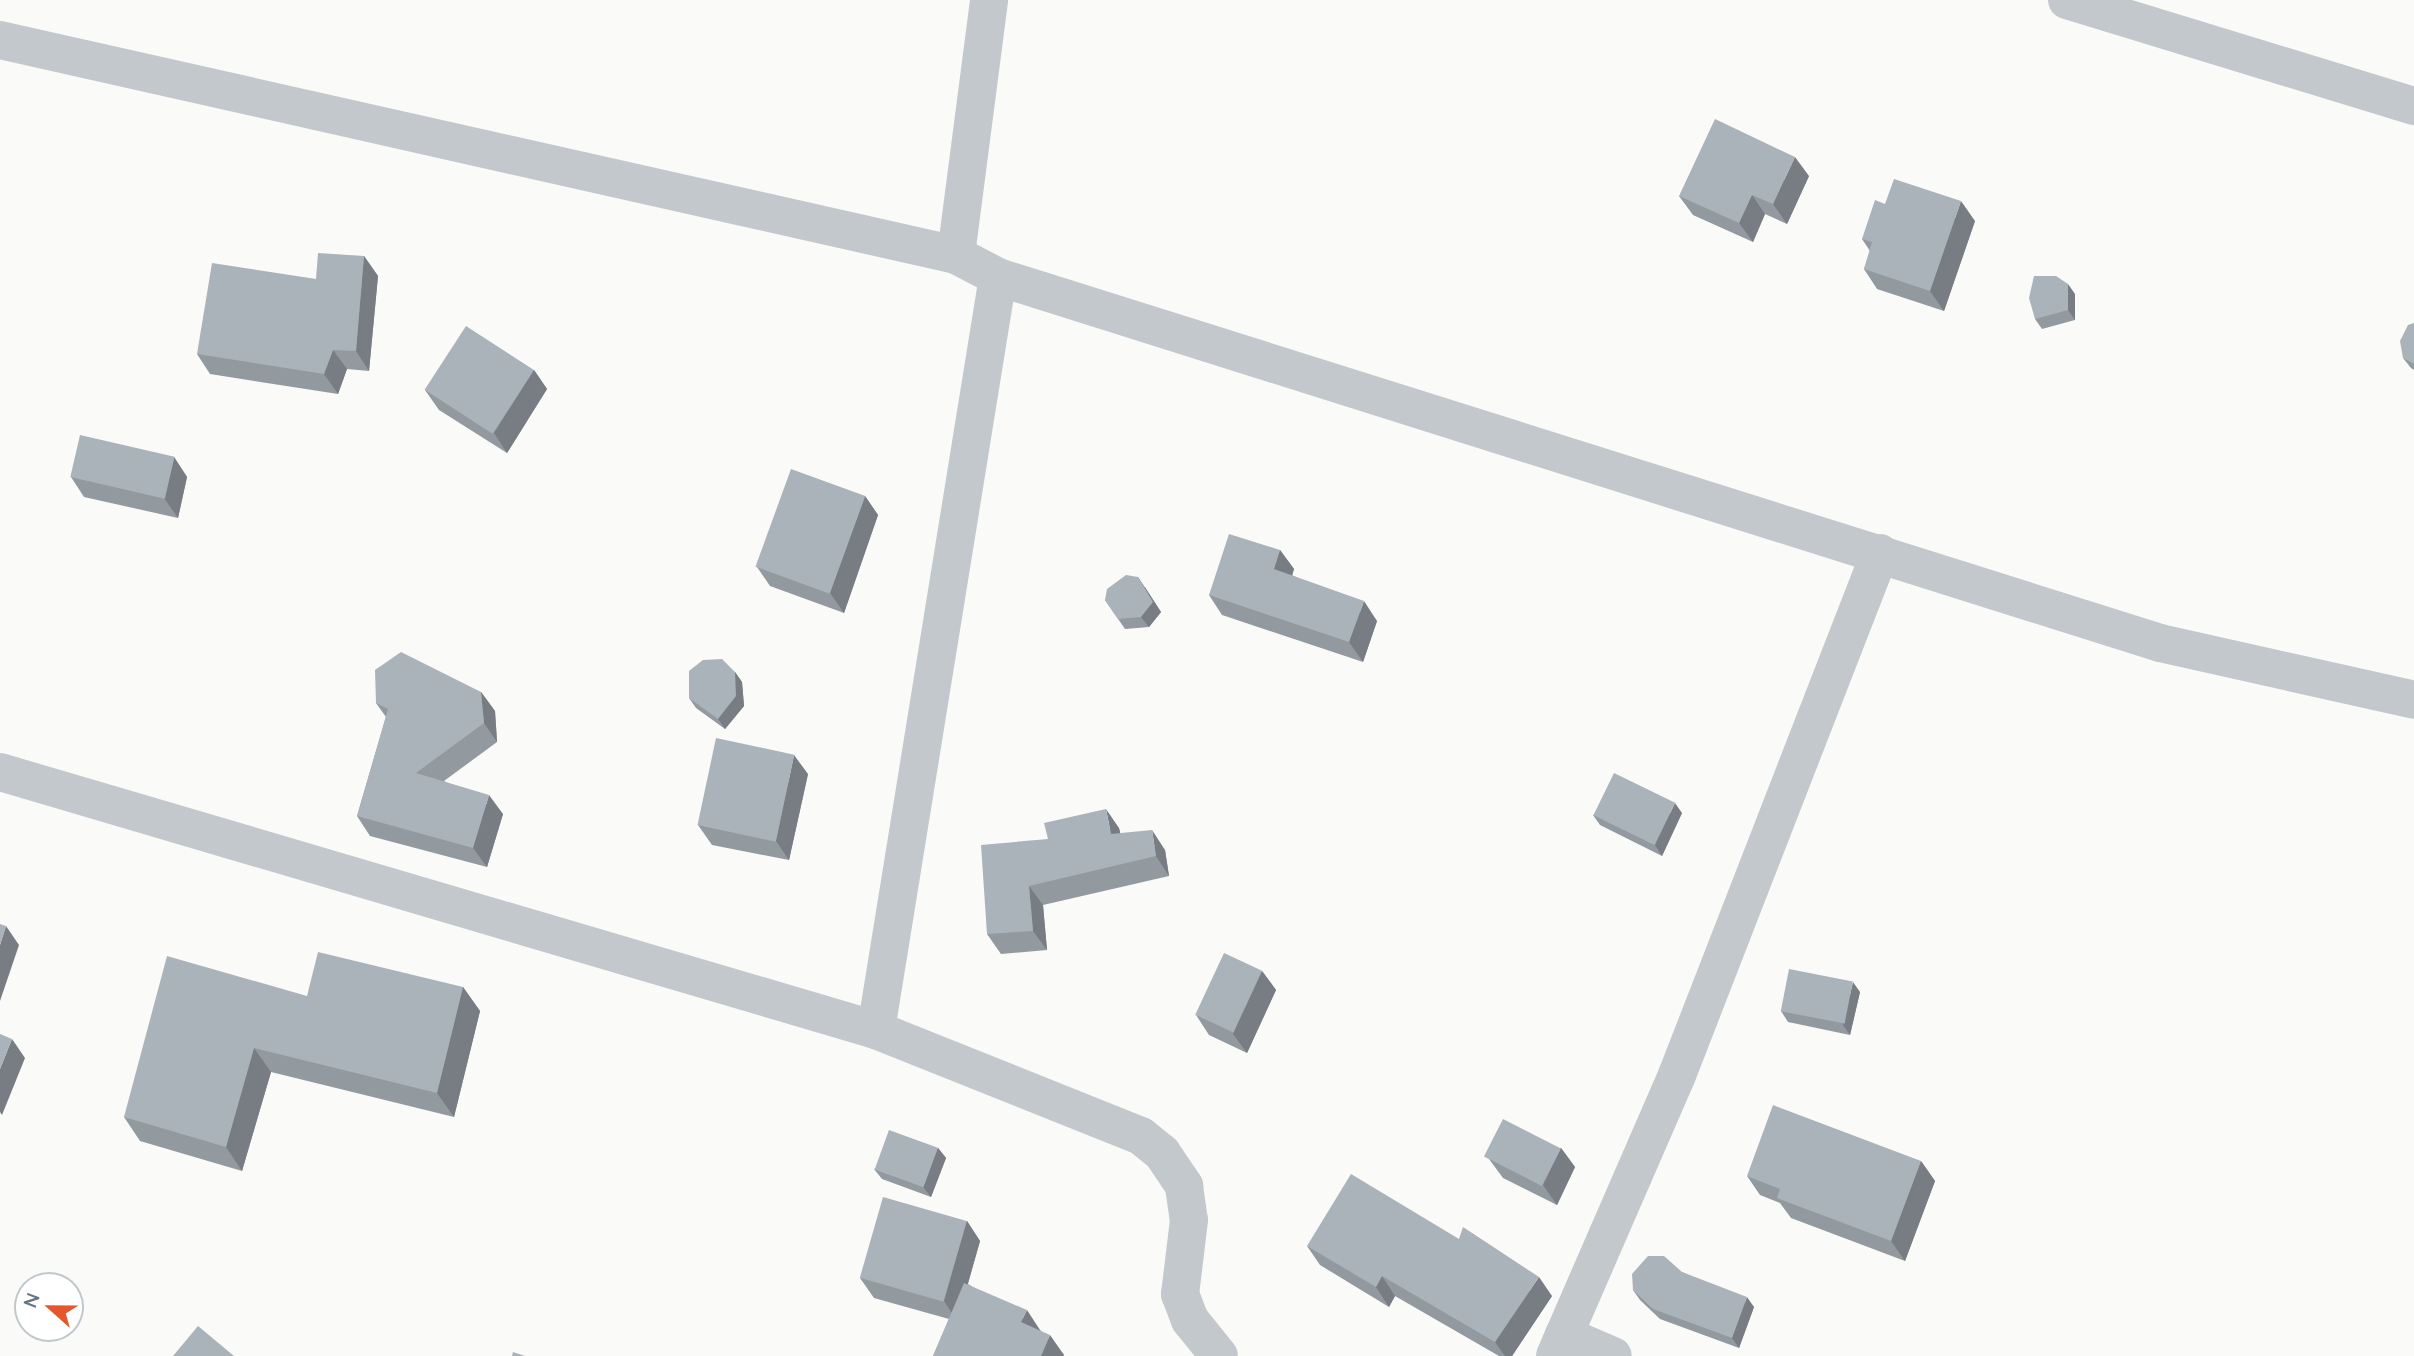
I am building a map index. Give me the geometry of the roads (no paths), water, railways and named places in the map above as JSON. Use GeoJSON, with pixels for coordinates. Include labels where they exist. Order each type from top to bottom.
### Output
{"type":"FeatureCollection","features":[{"type":"Feature","properties":{"kind":"street"},"geometry":{"type":"LineString","coordinates":[[956,255],[989,0]]}},
{"type":"Feature","properties":{"kind":"street"},"geometry":{"type":"LineString","coordinates":[[2067,0],[2414,106]]}},
{"type":"Feature","properties":{"kind":"street"},"geometry":{"type":"LineString","coordinates":[[0,40],[956,255],[998,277],[2160,643],[2414,700]]}},
{"type":"Feature","properties":{"kind":"street"},"geometry":{"type":"LineString","coordinates":[[876,1030],[998,277]]}},
{"type":"Feature","properties":{"kind":"street"},"geometry":{"type":"LineString","coordinates":[[1613,1356],[1560,1346],[1676,1075],[1880,553]]}},
{"type":"Feature","properties":{"kind":"street"},"geometry":{"type":"LineString","coordinates":[[0,772],[876,1030],[1141,1136],[1162,1153],[1184,1186],[1189,1220],[1180,1294],[1197,1331],[1219,1356]]}}]}
